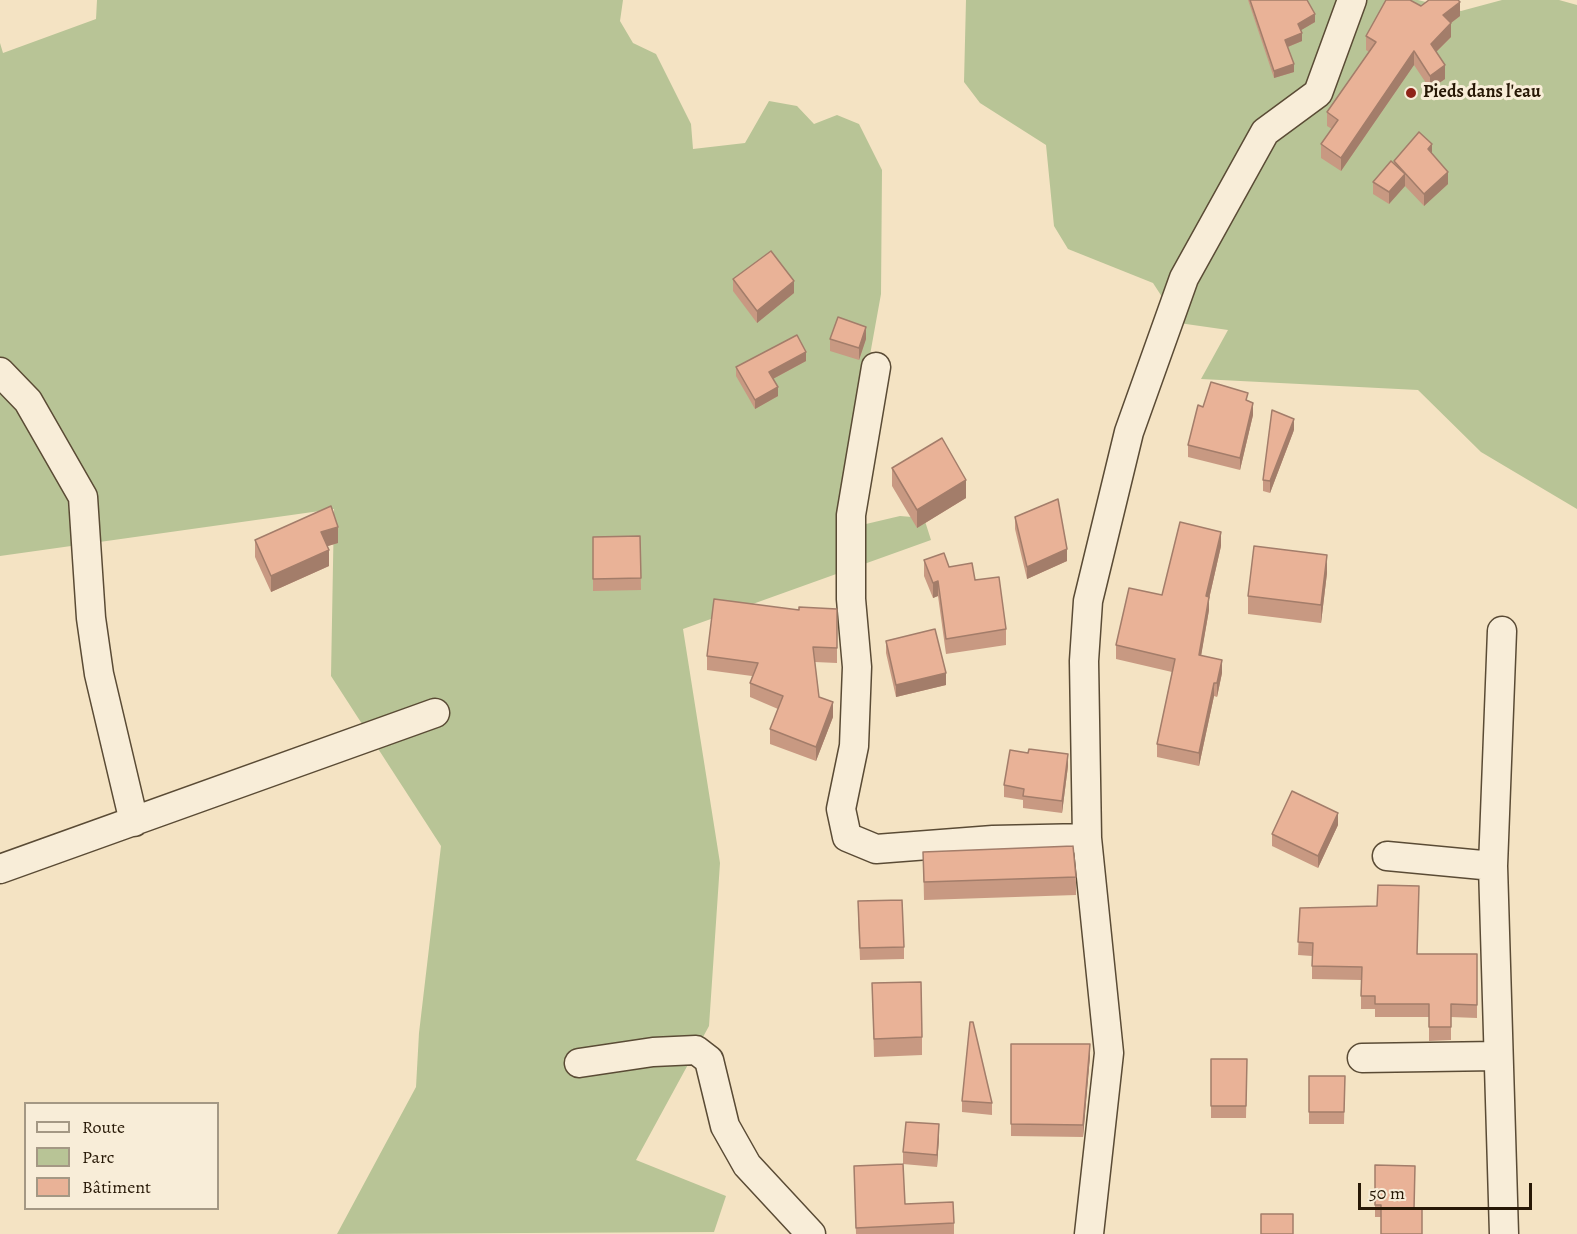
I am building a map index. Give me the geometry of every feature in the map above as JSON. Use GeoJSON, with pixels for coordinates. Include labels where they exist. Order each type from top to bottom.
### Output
{"type":"FeatureCollection","features":[{"type":"Feature","properties":{"kind":"street"},"geometry":{"type":"LineString","coordinates":[[1089,1234],[1109,1053],[1087,838],[1084,661],[1088,601],[1129,432],[1184,278],[1265,132],[1318,93],[1352,0]]}},
{"type":"Feature","properties":{"kind":"street"},"geometry":{"type":"LineString","coordinates":[[876,367],[851,515],[851,599],[857,667],[854,746],[841,808],[847,837],[876,849],[993,840],[1087,838]]}},
{"type":"Feature","properties":{"kind":"street"},"geometry":{"type":"LineString","coordinates":[[0,372],[28,401],[83,497],[91,618],[99,674],[134,822]]}},
{"type":"Feature","properties":{"kind":"street"},"geometry":{"type":"LineString","coordinates":[[1502,631],[1492,866],[1504,1234]]}},
{"type":"Feature","properties":{"kind":"street"},"geometry":{"type":"LineString","coordinates":[[0,869],[435,713]]}},
{"type":"Feature","properties":{"kind":"street"},"geometry":{"type":"LineString","coordinates":[[1387,856],[1492,866]]}},
{"type":"Feature","properties":{"kind":"street"},"geometry":{"type":"LineString","coordinates":[[579,1063],[653,1052],[696,1050],[709,1060],[725,1126],[747,1165],[811,1234]]}},
{"type":"Feature","properties":{"kind":"street"},"geometry":{"type":"LineString","coordinates":[[1362,1058],[1497,1056]]}},
{"type":"Feature","properties":{"kind":"green space"},"geometry":{"type":"Polygon","coordinates":[[[97,0],[623,0],[620,21],[633,43],[656,54],[691,124],[693,149],[745,143],[769,101],[797,106],[814,124],[837,115],[859,124],[882,170],[881,294],[857,427],[849,528],[900,516],[924,518],[931,540],[683,629],[720,863],[709,1026],[636,1160],[726,1196],[714,1232],[337,1234],[416,1087],[419,1033],[441,846],[331,676],[334,509],[0,556],[0,43],[3,53],[96,19],[97,0]]]}},
{"type":"Feature","properties":{"kind":"green space"},"geometry":{"type":"Polygon","coordinates":[[[966,0],[1418,0],[1461,11],[1502,0],[1559,0],[1577,5],[1577,509],[1481,452],[1418,390],[1201,379],[1228,330],[1179,323],[1153,283],[1068,249],[1054,226],[1046,145],[980,103],[964,82],[966,0]]]}},
{"type":"Feature","properties":{"kind":"building"},"geometry":{"type":"Polygon","coordinates":[[[1250,0],[1307,0],[1315,14],[1298,24],[1302,33],[1285,40],[1294,64],[1274,71],[1250,0]]]}},
{"type":"Feature","properties":{"kind":"building"},"geometry":{"type":"Polygon","coordinates":[[[1386,0],[1410,0],[1421,6],[1429,0],[1458,0],[1460,2],[1443,15],[1451,23],[1431,44],[1445,65],[1430,76],[1414,51],[1341,158],[1321,144],[1338,120],[1327,112],[1376,42],[1366,36],[1386,0]]]}},
{"type":"Feature","properties":{"kind":"building"},"geometry":{"type":"Polygon","coordinates":[[[1419,132],[1432,144],[1428,149],[1448,172],[1424,194],[1394,161],[1419,132]]]}},
{"type":"Feature","properties":{"kind":"building"},"geometry":{"type":"Polygon","coordinates":[[[1391,161],[1405,174],[1389,192],[1373,182],[1391,161]]]}},
{"type":"Feature","properties":{"kind":"building"},"geometry":{"type":"Polygon","coordinates":[[[771,251],[794,281],[757,311],[733,279],[771,251]]]}},
{"type":"Feature","properties":{"kind":"building"},"geometry":{"type":"Polygon","coordinates":[[[838,317],[866,327],[859,348],[830,339],[838,317]]]}},
{"type":"Feature","properties":{"kind":"building"},"geometry":{"type":"Polygon","coordinates":[[[797,335],[806,352],[769,372],[778,387],[755,400],[736,367],[797,335]]]}},
{"type":"Feature","properties":{"kind":"building"},"geometry":{"type":"Polygon","coordinates":[[[1211,382],[1248,393],[1246,400],[1253,403],[1240,458],[1188,445],[1198,405],[1203,407],[1211,382]]]}},
{"type":"Feature","properties":{"kind":"building"},"geometry":{"type":"Polygon","coordinates":[[[1272,410],[1294,419],[1270,481],[1263,480],[1272,410]]]}},
{"type":"Feature","properties":{"kind":"building"},"geometry":{"type":"Polygon","coordinates":[[[942,438],[966,480],[917,510],[892,468],[942,438]]]}},
{"type":"Feature","properties":{"kind":"building"},"geometry":{"type":"Polygon","coordinates":[[[1058,499],[1067,549],[1027,567],[1015,517],[1058,499]]]}},
{"type":"Feature","properties":{"kind":"building"},"geometry":{"type":"Polygon","coordinates":[[[331,506],[338,527],[321,532],[329,550],[271,576],[255,540],[331,506]]]}},
{"type":"Feature","properties":{"kind":"building"},"geometry":{"type":"Polygon","coordinates":[[[1180,522],[1221,532],[1206,596],[1209,597],[1199,655],[1222,660],[1217,683],[1214,683],[1199,753],[1157,744],[1175,659],[1116,645],[1129,588],[1162,595],[1180,522]]]}},
{"type":"Feature","properties":{"kind":"building"},"geometry":{"type":"Polygon","coordinates":[[[640,536],[641,578],[593,579],[593,537],[640,536]]]}},
{"type":"Feature","properties":{"kind":"building"},"geometry":{"type":"Polygon","coordinates":[[[1254,546],[1327,555],[1321,605],[1248,596],[1254,546]]]}},
{"type":"Feature","properties":{"kind":"building"},"geometry":{"type":"Polygon","coordinates":[[[944,553],[949,567],[972,563],[975,580],[999,577],[1006,629],[946,639],[938,581],[933,583],[924,560],[944,553]]]}},
{"type":"Feature","properties":{"kind":"building"},"geometry":{"type":"Polygon","coordinates":[[[714,599],[799,610],[799,607],[837,609],[837,648],[813,647],[819,697],[833,702],[816,747],[770,729],[783,696],[750,683],[758,663],[707,656],[714,599]]]}},
{"type":"Feature","properties":{"kind":"building"},"geometry":{"type":"Polygon","coordinates":[[[935,629],[946,673],[896,685],[886,641],[935,629]]]}},
{"type":"Feature","properties":{"kind":"building"},"geometry":{"type":"Polygon","coordinates":[[[1029,749],[1068,754],[1062,801],[1023,796],[1024,789],[1004,785],[1010,750],[1028,753],[1029,749]]]}},
{"type":"Feature","properties":{"kind":"building"},"geometry":{"type":"Polygon","coordinates":[[[1292,791],[1338,813],[1318,856],[1272,834],[1292,791]]]}},
{"type":"Feature","properties":{"kind":"building"},"geometry":{"type":"Polygon","coordinates":[[[1073,846],[1076,877],[924,882],[923,852],[1073,846]]]}},
{"type":"Feature","properties":{"kind":"building"},"geometry":{"type":"Polygon","coordinates":[[[1378,885],[1419,886],[1417,954],[1477,954],[1477,1005],[1451,1004],[1451,1027],[1429,1027],[1429,1004],[1375,1004],[1375,996],[1361,996],[1362,967],[1312,966],[1313,943],[1298,942],[1300,908],[1377,906],[1378,885]]]}},
{"type":"Feature","properties":{"kind":"building"},"geometry":{"type":"Polygon","coordinates":[[[902,900],[904,947],[860,948],[858,901],[902,900]]]}},
{"type":"Feature","properties":{"kind":"building"},"geometry":{"type":"Polygon","coordinates":[[[921,982],[922,1037],[874,1039],[872,983],[921,982]]]}},
{"type":"Feature","properties":{"kind":"building"},"geometry":{"type":"Polygon","coordinates":[[[970,1022],[973,1022],[992,1103],[962,1101],[970,1022]]]}},
{"type":"Feature","properties":{"kind":"building"},"geometry":{"type":"Polygon","coordinates":[[[1011,1044],[1090,1044],[1083,1125],[1011,1124],[1011,1044]]]}},
{"type":"Feature","properties":{"kind":"building"},"geometry":{"type":"Polygon","coordinates":[[[1211,1059],[1247,1059],[1246,1106],[1211,1106],[1211,1059]]]}},
{"type":"Feature","properties":{"kind":"building"},"geometry":{"type":"Polygon","coordinates":[[[1309,1076],[1345,1076],[1344,1112],[1309,1112],[1309,1076]]]}},
{"type":"Feature","properties":{"kind":"building"},"geometry":{"type":"Polygon","coordinates":[[[906,1122],[939,1124],[937,1155],[903,1152],[906,1122]]]}},
{"type":"Feature","properties":{"kind":"building"},"geometry":{"type":"Polygon","coordinates":[[[903,1164],[905,1204],[953,1202],[954,1223],[856,1228],[854,1166],[903,1164]]]}},
{"type":"Feature","properties":{"kind":"building"},"geometry":{"type":"Polygon","coordinates":[[[1375,1165],[1415,1166],[1414,1209],[1422,1209],[1422,1234],[1381,1234],[1381,1205],[1375,1205],[1375,1165]]]}},
{"type":"Feature","properties":{"kind":"building"},"geometry":{"type":"Polygon","coordinates":[[[1261,1214],[1293,1214],[1293,1234],[1261,1234],[1261,1214]]]}},
{"type":"Feature","properties":{"kind":"place","name":"Pieds dans l'eau"},"geometry":{"type":"Point","coordinates":[1411,93]}}]}
